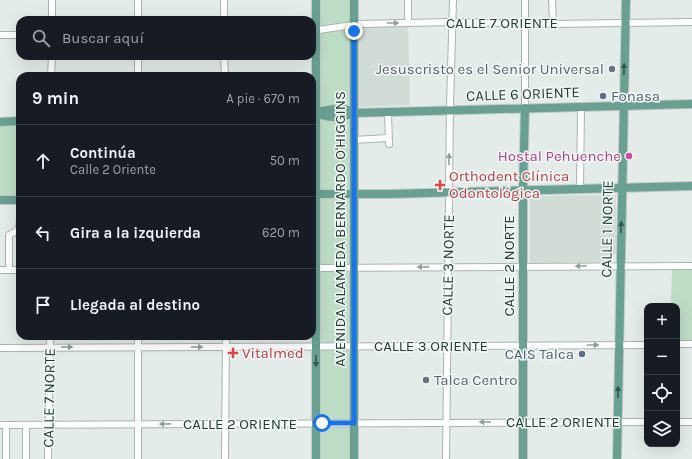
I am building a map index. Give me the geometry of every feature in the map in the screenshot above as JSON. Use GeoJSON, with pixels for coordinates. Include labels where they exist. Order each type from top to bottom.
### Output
{"type":"FeatureCollection","features":[{"type":"Feature","properties":{"kind":"main road","name":"AVENIDA ALAMEDA BERNARDO O'HIGGINS"},"geometry":{"type":"LineString","coordinates":[[315,16],[316,0]]}},
{"type":"Feature","properties":{"kind":"main road","name":"AVENIDA ALAMEDA BERNARDO O'HIGGINS"},"geometry":{"type":"LineString","coordinates":[[354,0],[354,459]]}},
{"type":"Feature","properties":{"kind":"main road","name":"CALLE 1 NORTE"},"geometry":{"type":"LineString","coordinates":[[617,459],[626,0]]}},
{"type":"Feature","properties":{"kind":"main road","name":"AVENIDA ALAMEDA BERNARDO O'HIGGINS"},"geometry":{"type":"LineString","coordinates":[[314,60],[314,72]]}},
{"type":"Feature","properties":{"kind":"main road","name":"CALLE 6 ORIENTE"},"geometry":{"type":"LineString","coordinates":[[316,114],[336,117],[354,113],[692,104]]}},
{"type":"Feature","properties":{"kind":"main road","name":"CALLE 2 NORTE"},"geometry":{"type":"LineString","coordinates":[[523,459],[523,190],[525,108]]}},
{"type":"Feature","properties":{"kind":"main road"},"geometry":{"type":"LineString","coordinates":[[0,122],[16,122]]}},
{"type":"Feature","properties":{"kind":"main road"},"geometry":{"type":"LineString","coordinates":[[316,194],[692,186]]}},
{"type":"Feature","properties":{"kind":"main road"},"geometry":{"type":"LineString","coordinates":[[0,200],[16,200]]}},
{"type":"Feature","properties":{"kind":"main road","name":"AVENIDA ALAMEDA BERNARDO O'HIGGINS"},"geometry":{"type":"LineString","coordinates":[[316,340],[316,459]]}},
{"type":"Feature","properties":{"kind":"street"},"geometry":{"type":"LineString","coordinates":[[52,0],[52,16]]}},
{"type":"Feature","properties":{"kind":"street"},"geometry":{"type":"LineString","coordinates":[[138,0],[138,16]]}},
{"type":"Feature","properties":{"kind":"street"},"geometry":{"type":"LineString","coordinates":[[224,0],[224,16]]}},
{"type":"Feature","properties":{"kind":"street"},"geometry":{"type":"LineString","coordinates":[[408,0],[408,23]]}},
{"type":"Feature","properties":{"kind":"street","name":"CALLE 3 NORTE"},"geometry":{"type":"LineString","coordinates":[[446,459],[450,110],[453,0]]}},
{"type":"Feature","properties":{"kind":"street","name":"CALLE 2 NORTE"},"geometry":{"type":"LineString","coordinates":[[525,0],[525,108]]}},
{"type":"Feature","properties":{"kind":"street"},"geometry":{"type":"LineString","coordinates":[[552,0],[553,24]]}},
{"type":"Feature","properties":{"kind":"street","name":"CALLE 7 ORIENTE"},"geometry":{"type":"LineString","coordinates":[[316,31],[354,24],[453,22],[525,24],[692,22]]}},
{"type":"Feature","properties":{"kind":"street"},"geometry":{"type":"LineString","coordinates":[[0,35],[16,35]]}},
{"type":"Feature","properties":{"kind":"street"},"geometry":{"type":"LineString","coordinates":[[51,72],[52,60]]}},
{"type":"Feature","properties":{"kind":"street"},"geometry":{"type":"LineString","coordinates":[[138,60],[138,72]]}},
{"type":"Feature","properties":{"kind":"street"},"geometry":{"type":"LineString","coordinates":[[224,60],[224,72]]}},
{"type":"Feature","properties":{"kind":"street"},"geometry":{"type":"LineString","coordinates":[[580,189],[581,107]]}},
{"type":"Feature","properties":{"kind":"street"},"geometry":{"type":"LineString","coordinates":[[354,140],[389,141],[388,112]]}},
{"type":"Feature","properties":{"kind":"street"},"geometry":{"type":"LineString","coordinates":[[9,270],[9,235],[16,233]]}},
{"type":"Feature","properties":{"kind":"street"},"geometry":{"type":"LineString","coordinates":[[316,268],[692,266]]}},
{"type":"Feature","properties":{"kind":"street"},"geometry":{"type":"LineString","coordinates":[[0,270],[16,270]]}},
{"type":"Feature","properties":{"kind":"street","name":"CALLE 7 NORTE"},"geometry":{"type":"LineString","coordinates":[[48,459],[50,340]]}},
{"type":"Feature","properties":{"kind":"street"},"geometry":{"type":"LineString","coordinates":[[138,340],[138,459]]}},
{"type":"Feature","properties":{"kind":"street"},"geometry":{"type":"LineString","coordinates":[[225,459],[226,340]]}},
{"type":"Feature","properties":{"kind":"street"},"geometry":{"type":"LineString","coordinates":[[680,344],[692,344]]}},
{"type":"Feature","properties":{"kind":"street","name":"CALLE 3 ORIENTE"},"geometry":{"type":"LineString","coordinates":[[0,348],[644,345]]}},
{"type":"Feature","properties":{"kind":"street","name":"CALLE 2 ORIENTE"},"geometry":{"type":"LineString","coordinates":[[3,425],[644,422]]}},
{"type":"Feature","properties":{"kind":"street"},"geometry":{"type":"LineString","coordinates":[[680,422],[692,422]]}},
{"type":"Feature","properties":{"kind":"street"},"geometry":{"type":"LineString","coordinates":[[3,425],[6,459]]}},
{"type":"Feature","properties":{"kind":"street"},"geometry":{"type":"LineString","coordinates":[[26,425],[26,459]]}},
{"type":"Feature","properties":{"kind":"shaded area"},"geometry":{"type":"Polygon","coordinates":[[[408,25],[410,105],[358,107],[357,26],[408,25]]]}},
{"type":"Feature","properties":{"kind":"shaded area"},"geometry":{"type":"Polygon","coordinates":[[[616,195],[616,253],[609,262],[530,263],[530,198],[532,196],[616,195]]]}},
{"type":"Feature","properties":{"kind":"green space"},"geometry":{"type":"Polygon","coordinates":[[[318,0],[352,0],[351,107],[320,108],[318,0]]]}},
{"type":"Feature","properties":{"kind":"green space"},"geometry":{"type":"Polygon","coordinates":[[[319,118],[351,118],[352,459],[318,459],[319,118]]]}},
{"type":"Feature","properties":{"kind":"green space"},"geometry":{"type":"Polygon","coordinates":[[[16,125],[16,197],[0,197],[0,126],[16,125]]]}},
{"type":"Feature","properties":{"kind":"green space"},"geometry":{"type":"Polygon","coordinates":[[[672,270],[692,270],[692,340],[680,340],[680,303],[671,303],[672,270]]]}},
{"type":"Feature","properties":{"kind":"place","name":"Jesuscristo es el Senior Universal"},"geometry":{"type":"Point","coordinates":[612,69]}},
{"type":"Feature","properties":{"kind":"place","name":"Fonasa"},"geometry":{"type":"Point","coordinates":[603,96]}},
{"type":"Feature","properties":{"kind":"place","name":"Hostal Pehuenche"},"geometry":{"type":"Point","coordinates":[629,156]}},
{"type":"Feature","properties":{"kind":"place","name":"Orthodent Clínica Odontológica"},"geometry":{"type":"Point","coordinates":[440,185]}},
{"type":"Feature","properties":{"kind":"place","name":"Vitalmed"},"geometry":{"type":"Point","coordinates":[233,353]}},
{"type":"Feature","properties":{"kind":"place","name":"CAIS Talca"},"geometry":{"type":"Point","coordinates":[582,354]}},
{"type":"Feature","properties":{"kind":"place","name":"Talca Centro"},"geometry":{"type":"Point","coordinates":[426,380]}},
{"type":"Feature","properties":{"kind":"route"},"geometry":{"type":"LineString","coordinates":[[322,423],[354,423],[354,31]]}}]}
